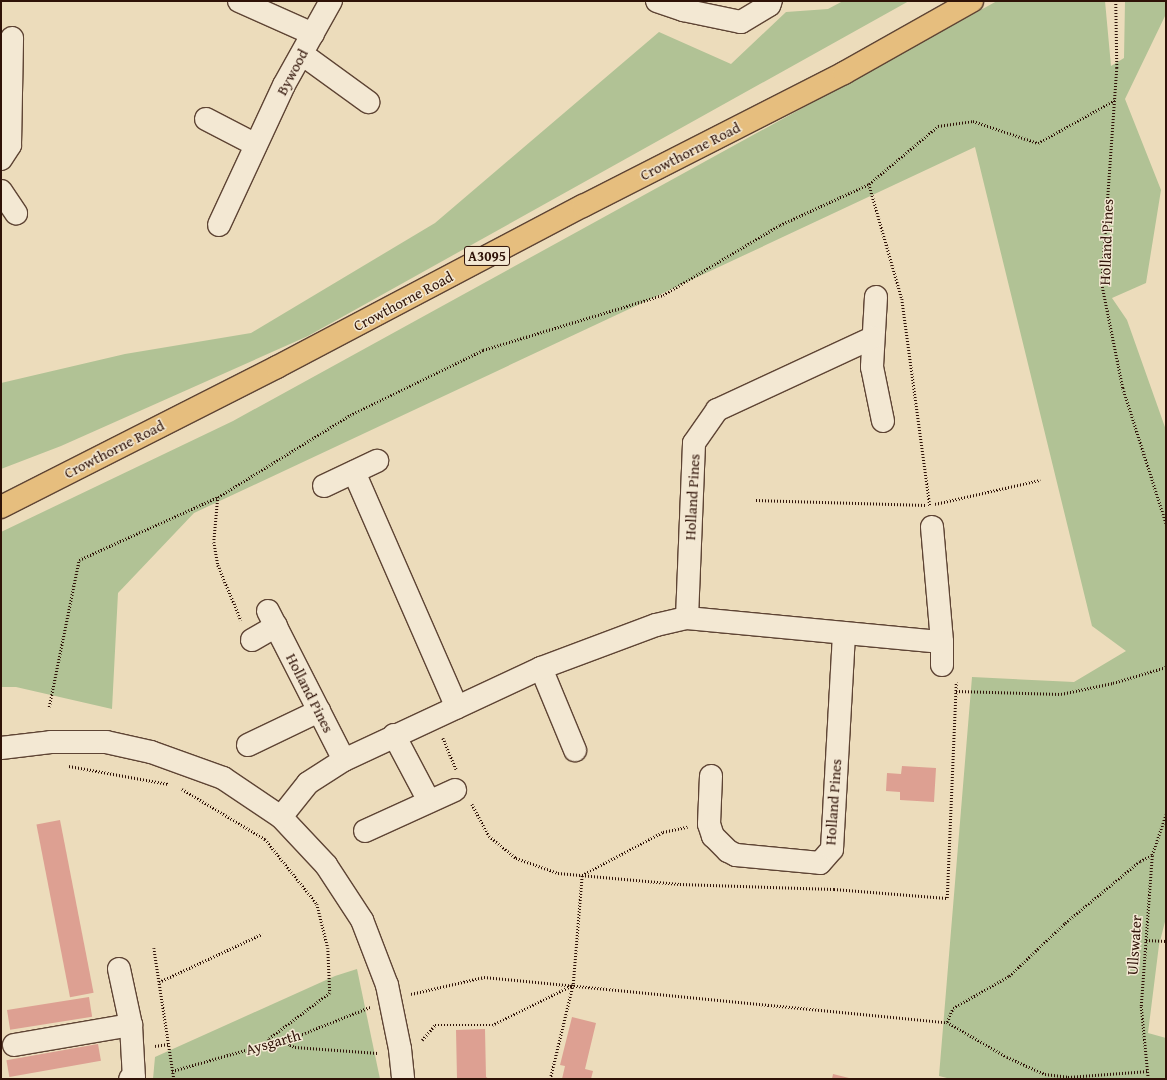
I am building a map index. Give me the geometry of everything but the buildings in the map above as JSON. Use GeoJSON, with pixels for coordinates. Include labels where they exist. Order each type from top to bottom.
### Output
{"type":"FeatureCollection","features":[{"type":"Feature","properties":{"kind":"main road","name":"Crowthorne Road"},"geometry":{"type":"LineString","coordinates":[[1,507],[277,367],[583,206],[844,72],[972,1]]}},
{"type":"Feature","properties":{"kind":"street"},"geometry":{"type":"LineString","coordinates":[[239,1],[313,34]]}},
{"type":"Feature","properties":{"kind":"street","name":"Bywood"},"geometry":{"type":"LineString","coordinates":[[219,226],[256,145],[302,54],[331,1]]}},
{"type":"Feature","properties":{"kind":"street"},"geometry":{"type":"LineString","coordinates":[[657,1],[683,10],[741,22],[769,5],[771,1]]}},
{"type":"Feature","properties":{"kind":"street"},"geometry":{"type":"LineString","coordinates":[[1,159],[10,145],[12,38]]}},
{"type":"Feature","properties":{"kind":"street"},"geometry":{"type":"LineString","coordinates":[[302,54],[368,102]]}},
{"type":"Feature","properties":{"kind":"street"},"geometry":{"type":"LineString","coordinates":[[206,120],[256,145]]}},
{"type":"Feature","properties":{"kind":"street"},"geometry":{"type":"LineString","coordinates":[[1,192],[16,212]]}},
{"type":"Feature","properties":{"kind":"street"},"geometry":{"type":"LineString","coordinates":[[876,297],[872,338],[872,367],[883,421]]}},
{"type":"Feature","properties":{"kind":"street","name":"Holland Pines"},"geometry":{"type":"LineString","coordinates":[[687,618],[694,443],[716,410],[872,338]]}},
{"type":"Feature","properties":{"kind":"street"},"geometry":{"type":"LineString","coordinates":[[324,486],[377,461]]}},
{"type":"Feature","properties":{"kind":"street"},"geometry":{"type":"LineString","coordinates":[[354,472],[457,708]]}},
{"type":"Feature","properties":{"kind":"street"},"geometry":{"type":"LineString","coordinates":[[932,527],[942,642],[949,672]]}},
{"type":"Feature","properties":{"kind":"street","name":"Holland Pines"},"geometry":{"type":"LineString","coordinates":[[252,640],[272,618],[344,760]]}},
{"type":"Feature","properties":{"kind":"street"},"geometry":{"type":"LineString","coordinates":[[281,817],[308,783],[344,760],[394,735],[457,708],[541,668],[656,625],[687,618],[844,634],[942,642]]}},
{"type":"Feature","properties":{"kind":"street","name":"Holland Pines"},"geometry":{"type":"LineString","coordinates":[[709,824],[720,844],[736,855],[820,863],[832,849],[844,634]]}},
{"type":"Feature","properties":{"kind":"street"},"geometry":{"type":"LineString","coordinates":[[541,668],[575,750]]}},
{"type":"Feature","properties":{"kind":"street"},"geometry":{"type":"LineString","coordinates":[[248,745],[319,711]]}},
{"type":"Feature","properties":{"kind":"street"},"geometry":{"type":"LineString","coordinates":[[394,735],[430,802]]}},
{"type":"Feature","properties":{"kind":"street"},"geometry":{"type":"LineString","coordinates":[[1,748],[51,742],[106,742],[151,752],[224,778],[281,817],[326,865],[362,920],[388,985],[400,1049],[403,1079]]}},
{"type":"Feature","properties":{"kind":"street"},"geometry":{"type":"LineString","coordinates":[[709,824],[711,776]]}},
{"type":"Feature","properties":{"kind":"street"},"geometry":{"type":"LineString","coordinates":[[365,831],[461,788]]}},
{"type":"Feature","properties":{"kind":"street"},"geometry":{"type":"LineString","coordinates":[[119,969],[131,1024],[134,1078],[130,1079]]}},
{"type":"Feature","properties":{"kind":"street"},"geometry":{"type":"LineString","coordinates":[[14,1045],[131,1024]]}},
{"type":"Feature","properties":{"kind":"path","name":"Holland Pines"},"geometry":{"type":"LineString","coordinates":[[1116,1],[1115,100],[1102,284],[1123,388],[1166,523]]}},
{"type":"Feature","properties":{"kind":"path"},"geometry":{"type":"LineString","coordinates":[[50,707],[79,560],[218,497],[350,415],[483,350],[663,295],[780,225],[869,184],[938,126],[973,121],[1038,142],[1115,100]]}},
{"type":"Feature","properties":{"kind":"path"},"geometry":{"type":"LineString","coordinates":[[869,184],[902,299],[932,527]]}},
{"type":"Feature","properties":{"kind":"path"},"geometry":{"type":"LineString","coordinates":[[756,500],[930,505],[1040,480]]}},
{"type":"Feature","properties":{"kind":"path"},"geometry":{"type":"LineString","coordinates":[[218,497],[214,542],[218,565],[243,627],[252,640]]}},
{"type":"Feature","properties":{"kind":"path"},"geometry":{"type":"LineString","coordinates":[[956,691],[1061,694],[1113,683],[1166,667]]}},
{"type":"Feature","properties":{"kind":"path"},"geometry":{"type":"LineString","coordinates":[[434,718],[461,788],[489,836],[516,858],[558,873],[680,884],[834,890],[947,898],[956,691],[949,672]]}},
{"type":"Feature","properties":{"kind":"path"},"geometry":{"type":"LineString","coordinates":[[66,766],[176,785],[265,839],[317,904],[328,948],[330,993],[269,1039],[269,1043]]}},
{"type":"Feature","properties":{"kind":"path","name":"Ullswater"},"geometry":{"type":"LineString","coordinates":[[1148,1079],[1149,1071],[1140,1006],[1152,855],[1166,814]]}},
{"type":"Feature","properties":{"kind":"path"},"geometry":{"type":"LineString","coordinates":[[582,875],[663,832],[709,824]]}},
{"type":"Feature","properties":{"kind":"path"},"geometry":{"type":"LineString","coordinates":[[947,1022],[953,1008],[1009,976],[1065,923],[1140,861],[1152,855]]}},
{"type":"Feature","properties":{"kind":"path"},"geometry":{"type":"LineString","coordinates":[[550,1079],[573,984],[582,875]]}},
{"type":"Feature","properties":{"kind":"path"},"geometry":{"type":"LineString","coordinates":[[159,982],[262,934]]}},
{"type":"Feature","properties":{"kind":"path"},"geometry":{"type":"LineString","coordinates":[[1146,940],[1166,941]]}},
{"type":"Feature","properties":{"kind":"path"},"geometry":{"type":"LineString","coordinates":[[154,948],[174,1079]]}},
{"type":"Feature","properties":{"kind":"path"},"geometry":{"type":"LineString","coordinates":[[411,994],[484,977],[573,984],[947,1022],[1007,1057],[1045,1074],[1068,1077],[1149,1071]]}},
{"type":"Feature","properties":{"kind":"path"},"geometry":{"type":"LineString","coordinates":[[419,1044],[436,1026],[492,1025],[573,984]]}},
{"type":"Feature","properties":{"kind":"path","name":"Aysgarth"},"geometry":{"type":"LineString","coordinates":[[172,1071],[286,1039],[371,1006]]}},
{"type":"Feature","properties":{"kind":"path"},"geometry":{"type":"LineString","coordinates":[[286,1039],[290,1045],[295,1047],[379,1053]]}},
{"type":"Feature","properties":{"kind":"green space"},"geometry":{"type":"Polygon","coordinates":[[[843,1],[909,1],[308,336],[61,446],[1,469],[1,383],[125,354],[251,333],[435,223],[659,32],[731,64],[786,12],[828,9],[843,1]]]}},
{"type":"Feature","properties":{"kind":"green space"},"geometry":{"type":"Polygon","coordinates":[[[997,1],[1105,1],[1111,66],[1124,58],[1125,1],[1166,1],[1166,14],[1125,99],[1161,190],[1146,283],[1112,298],[1127,320],[1166,430],[1166,918],[1159,945],[1148,1033],[1166,1038],[1166,1079],[951,1079],[939,1076],[972,677],[1074,682],[1126,651],[1092,626],[975,147],[194,513],[118,593],[112,709],[16,687],[1,687],[1,532],[233,421],[997,1]]]}},
{"type":"Feature","properties":{"kind":"green space"},"geometry":{"type":"Polygon","coordinates":[[[357,969],[380,1079],[153,1079],[155,1057],[335,976],[357,969]]]}}]}
